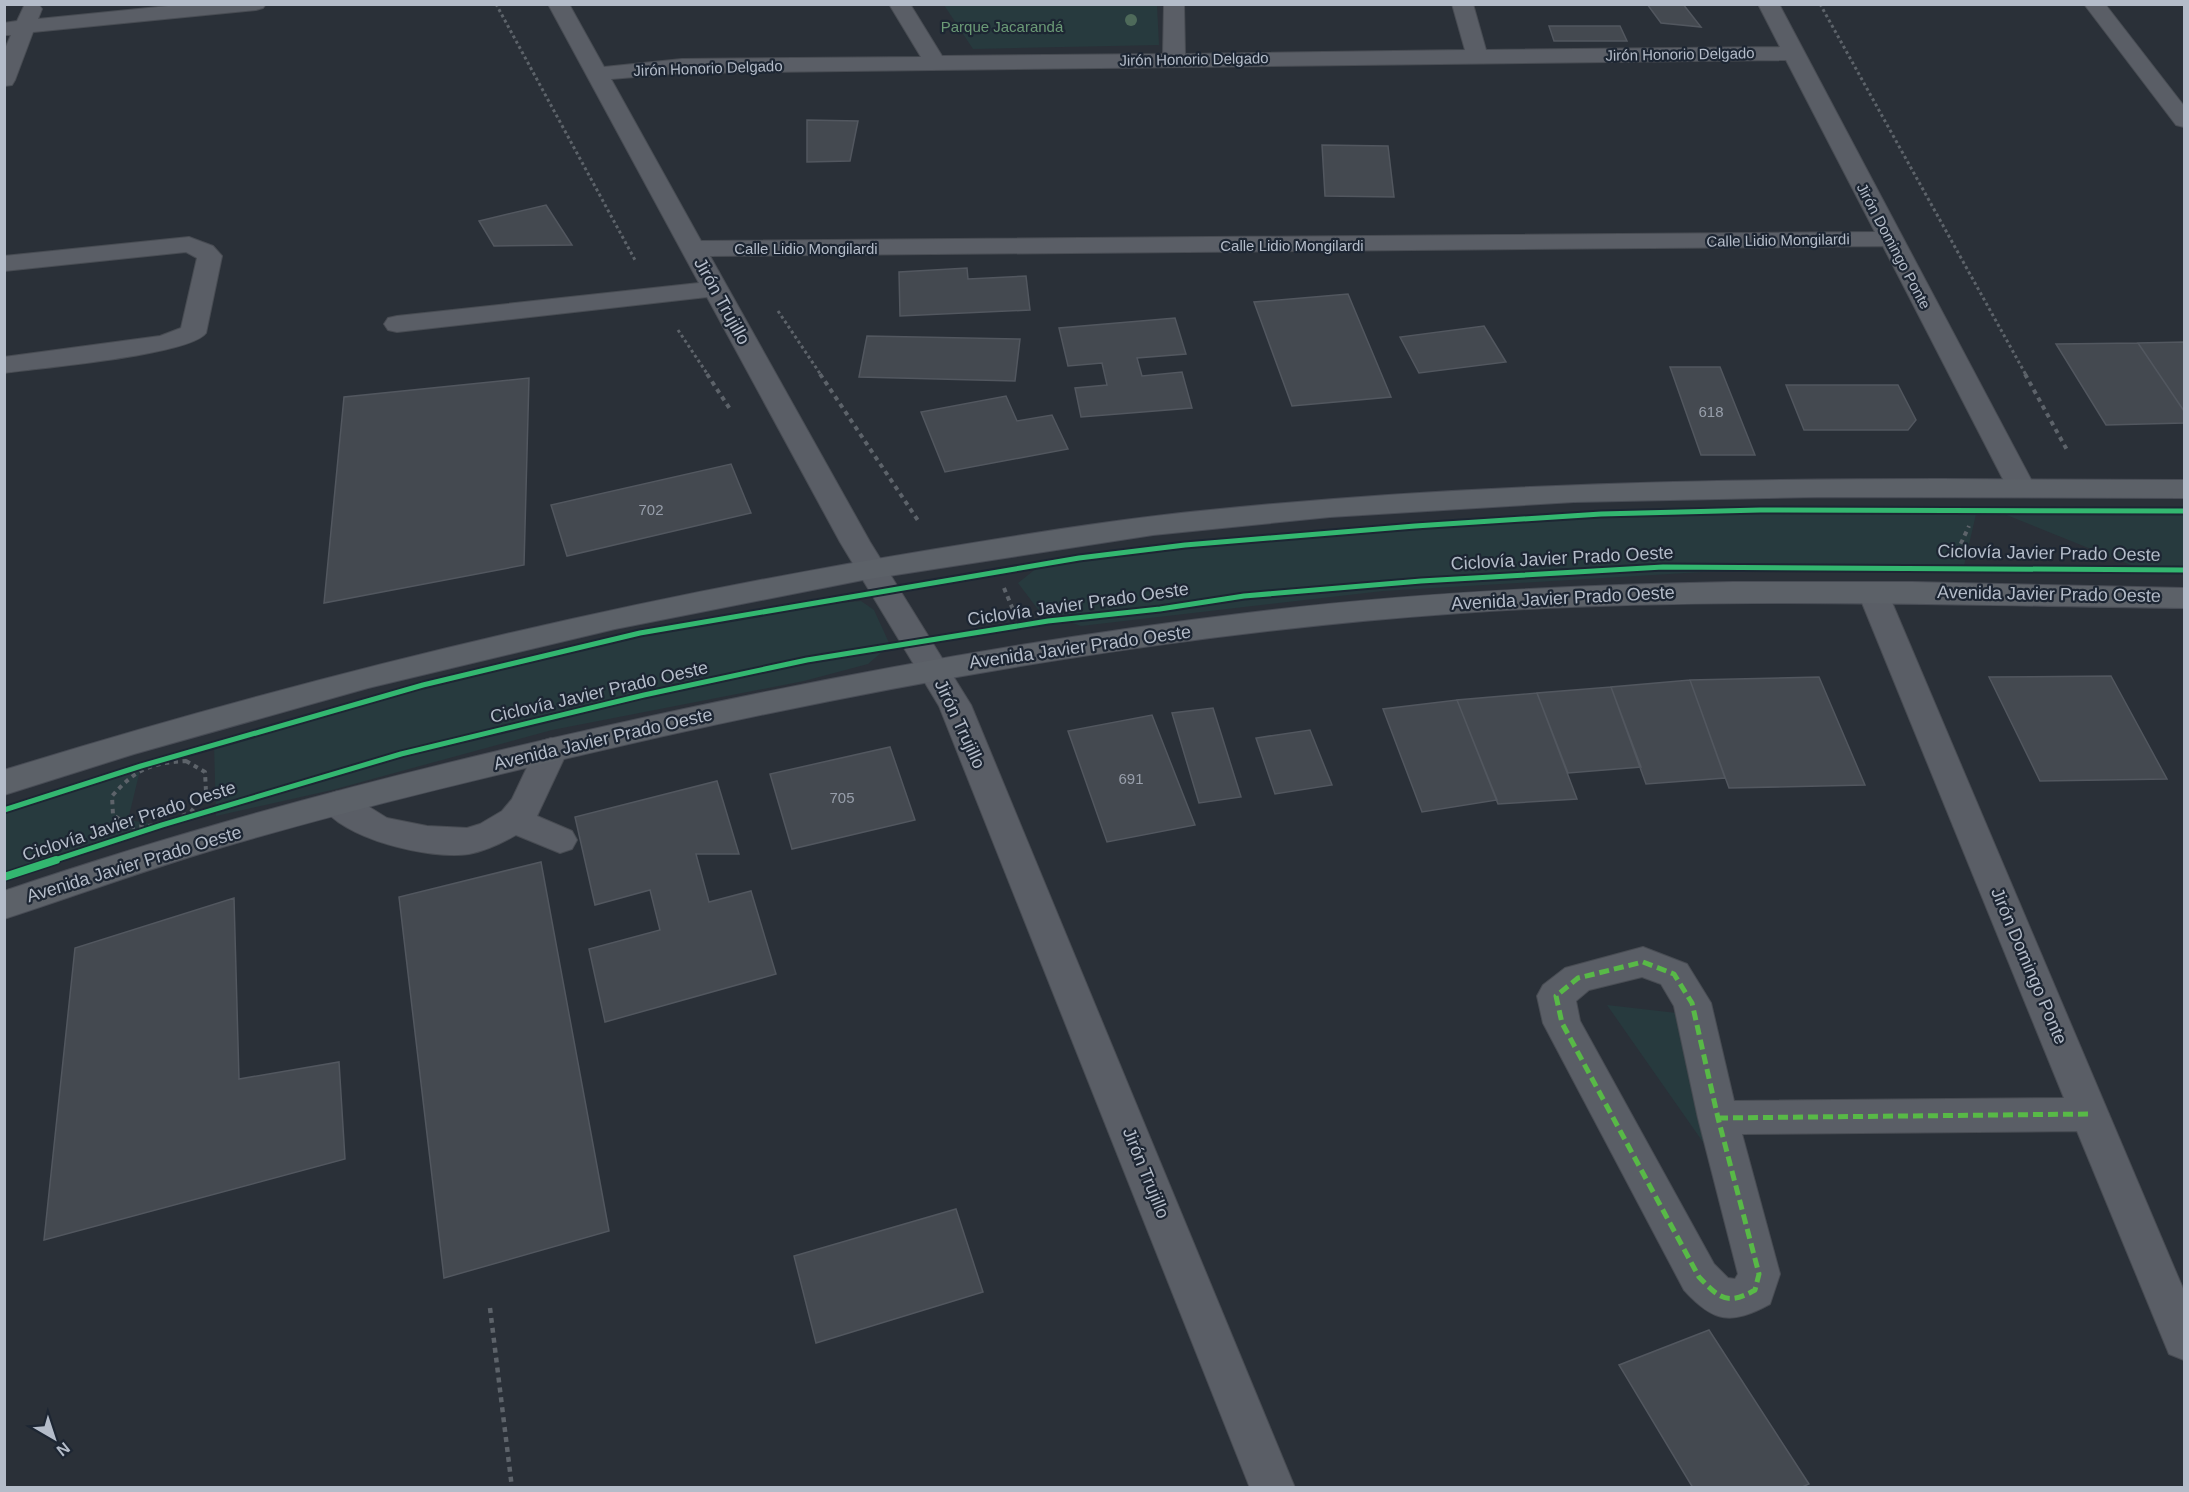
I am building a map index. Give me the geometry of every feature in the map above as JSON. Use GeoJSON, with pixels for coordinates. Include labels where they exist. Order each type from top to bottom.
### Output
{"type":"FeatureCollection","features":[{"type":"Feature","properties":{"kind":"main road"},"geometry":{"type":"LineString","coordinates":[[4,783],[328,688],[474,651],[690,602],[870,568],[1205,519],[1406,502],[1796,488],[2184,489]]}},
{"type":"Feature","properties":{"kind":"main road","name":"Avenida Javier Prado Oeste"},"geometry":{"type":"LineString","coordinates":[[4,905],[164,852],[338,804],[551,750],[707,714],[934,668],[1065,647],[1276,620],[1457,603],[1636,593],[1938,591],[2184,598]]}},
{"type":"Feature","properties":{"kind":"street"},"geometry":{"type":"LineString","coordinates":[[4,80],[15,28],[34,4]]}},
{"type":"Feature","properties":{"kind":"street"},"geometry":{"type":"LineString","coordinates":[[15,28],[256,4]]}},
{"type":"Feature","properties":{"kind":"street","name":"Jirón Trujillo"},"geometry":{"type":"LineString","coordinates":[[558,4],[870,568],[955,705],[1274,1488]]}},
{"type":"Feature","properties":{"kind":"street"},"geometry":{"type":"LineString","coordinates":[[899,4],[934,62]]}},
{"type":"Feature","properties":{"kind":"street"},"geometry":{"type":"LineString","coordinates":[[1174,4],[1174,59]]}},
{"type":"Feature","properties":{"kind":"street"},"geometry":{"type":"LineString","coordinates":[[1462,4],[1476,56]]}},
{"type":"Feature","properties":{"kind":"street","name":"Jirón Domingo Ponte"},"geometry":{"type":"LineString","coordinates":[[1768,4],[2021,487]]}},
{"type":"Feature","properties":{"kind":"street"},"geometry":{"type":"LineString","coordinates":[[2094,4],[2184,120]]}},
{"type":"Feature","properties":{"kind":"street","name":"Jirón Honorio Delgado"},"geometry":{"type":"LineString","coordinates":[[596,74],[682,66],[1793,53]]}},
{"type":"Feature","properties":{"kind":"street","name":"Calle Lidio Mongilardi"},"geometry":{"type":"LineString","coordinates":[[692,249],[1891,239]]}},
{"type":"Feature","properties":{"kind":"street"},"geometry":{"type":"LineString","coordinates":[[4,264],[189,244],[204,250],[210,256],[193,333],[165,343],[4,365]]}},
{"type":"Feature","properties":{"kind":"street"},"geometry":{"type":"LineString","coordinates":[[397,324],[715,289]]}},
{"type":"Feature","properties":{"kind":"street","name":"Jirón Domingo Ponte"},"geometry":{"type":"LineString","coordinates":[[1873,593],[2184,1340]]}},
{"type":"Feature","properties":{"kind":"street"},"geometry":{"type":"LineString","coordinates":[[338,804],[378,829],[427,839],[468,841],[492,833],[514,820],[526,805],[551,750]]}},
{"type":"Feature","properties":{"kind":"street"},"geometry":{"type":"LineString","coordinates":[[514,820],[560,840]]}},
{"type":"Feature","properties":{"kind":"street"},"geometry":{"type":"LineString","coordinates":[[1643,962],[1674,974],[1692,1003],[1718,1118],[1759,1274],[1755,1290],[1739,1299],[1717,1296],[1699,1277],[1562,1023],[1556,996],[1578,978],[1643,962]]}},
{"type":"Feature","properties":{"kind":"street"},"geometry":{"type":"LineString","coordinates":[[1718,1118],[2091,1114]]}},
{"type":"Feature","properties":{"kind":"path"},"geometry":{"type":"LineString","coordinates":[[1820,4],[2089,488]]}},
{"type":"Feature","properties":{"kind":"path"},"geometry":{"type":"LineString","coordinates":[[1030,544],[1030,566],[1002,584],[1014,612],[1048,621],[1065,647]]}},
{"type":"Feature","properties":{"kind":"path"},"geometry":{"type":"LineString","coordinates":[[129,770],[191,752]]}},
{"type":"Feature","properties":{"kind":"path"},"geometry":{"type":"LineString","coordinates":[[186,761],[205,772],[206,792],[190,812],[162,825],[132,827],[113,815],[112,796],[129,775],[157,762],[186,761]]}},
{"type":"Feature","properties":{"kind":"path"},"geometry":{"type":"LineString","coordinates":[[490,1308],[512,1488]]}},
{"type":"Feature","properties":{"kind":"green space","name":"Parque Jacarandá"},"geometry":{"type":"Polygon","coordinates":[[[944,5],[1157,5],[1159,45],[973,49],[944,5]]]}},
{"type":"Feature","properties":{"kind":"green space"},"geometry":{"type":"Polygon","coordinates":[[[1760,510],[1977,510],[1963,570],[1703,572],[1383,591],[1081,626],[1040,612],[1018,583],[1043,563],[1185,545],[1415,526],[1601,514],[1760,510]]]}},
{"type":"Feature","properties":{"kind":"green space"},"geometry":{"type":"Polygon","coordinates":[[[1994,510],[2184,511],[2184,569],[2138,568],[1994,510]]]}},
{"type":"Feature","properties":{"kind":"green space"},"geometry":{"type":"Polygon","coordinates":[[[861,601],[874,610],[890,645],[868,664],[804,681],[552,730],[332,790],[216,816],[214,745],[453,677],[615,638],[779,610],[861,601]]]}},
{"type":"Feature","properties":{"kind":"green space"},"geometry":{"type":"Polygon","coordinates":[[[141,766],[128,820],[162,825],[5,877],[5,810],[141,766]]]}},
{"type":"Feature","properties":{"kind":"green space"},"geometry":{"type":"Polygon","coordinates":[[[1607,1005],[1703,1016],[1761,1225],[1607,1005]]]}},
{"type":"Feature","properties":{"kind":"building"},"geometry":{"type":"Polygon","coordinates":[[[1647,4],[1683,4],[1701,27],[1661,23],[1647,4]]]}},
{"type":"Feature","properties":{"kind":"building"},"geometry":{"type":"Polygon","coordinates":[[[1549,26],[1620,26],[1627,41],[1554,41],[1549,26]]]}},
{"type":"Feature","properties":{"kind":"building"},"geometry":{"type":"Polygon","coordinates":[[[807,120],[858,121],[850,161],[807,162],[807,120]]]}},
{"type":"Feature","properties":{"kind":"building"},"geometry":{"type":"Polygon","coordinates":[[[1322,145],[1388,146],[1394,197],[1325,196],[1322,145]]]}},
{"type":"Feature","properties":{"kind":"building"},"geometry":{"type":"Polygon","coordinates":[[[546,205],[572,245],[494,246],[479,221],[546,205]]]}},
{"type":"Feature","properties":{"kind":"building"},"geometry":{"type":"Polygon","coordinates":[[[967,268],[968,279],[1026,276],[1030,310],[900,316],[899,272],[967,268]]]}},
{"type":"Feature","properties":{"kind":"building"},"geometry":{"type":"Polygon","coordinates":[[[1348,294],[1391,397],[1292,406],[1254,302],[1348,294]]]}},
{"type":"Feature","properties":{"kind":"building"},"geometry":{"type":"Polygon","coordinates":[[[1175,318],[1186,354],[1137,358],[1142,376],[1182,372],[1192,408],[1081,417],[1075,388],[1107,385],[1102,363],[1068,366],[1059,328],[1175,318]]]}},
{"type":"Feature","properties":{"kind":"building"},"geometry":{"type":"Polygon","coordinates":[[[1484,326],[1506,362],[1419,373],[1400,337],[1484,326]]]}},
{"type":"Feature","properties":{"kind":"building"},"geometry":{"type":"Polygon","coordinates":[[[867,336],[1020,339],[1015,381],[859,377],[867,336]]]}},
{"type":"Feature","properties":{"kind":"building"},"geometry":{"type":"Polygon","coordinates":[[[2184,342],[2184,411],[2138,343],[2184,342]]]}},
{"type":"Feature","properties":{"kind":"building"},"geometry":{"type":"Polygon","coordinates":[[[2138,343],[2184,411],[2184,423],[2106,425],[2056,344],[2138,343]]]}},
{"type":"Feature","properties":{"kind":"building"},"geometry":{"type":"Polygon","coordinates":[[[1670,367],[1720,367],[1755,455],[1701,455],[1670,367]]]}},
{"type":"Feature","properties":{"kind":"building"},"geometry":{"type":"Polygon","coordinates":[[[529,378],[524,565],[324,603],[344,397],[529,378]]]}},
{"type":"Feature","properties":{"kind":"building"},"geometry":{"type":"Polygon","coordinates":[[[1786,385],[1898,385],[1916,420],[1908,430],[1804,430],[1786,385]]]}},
{"type":"Feature","properties":{"kind":"building"},"geometry":{"type":"Polygon","coordinates":[[[1006,396],[1017,421],[1052,415],[1068,449],[945,472],[921,412],[1006,396]]]}},
{"type":"Feature","properties":{"kind":"building"},"geometry":{"type":"Polygon","coordinates":[[[731,464],[751,513],[567,556],[551,505],[731,464]]]}},
{"type":"Feature","properties":{"kind":"building"},"geometry":{"type":"Polygon","coordinates":[[[2111,676],[2167,779],[2040,781],[1989,677],[2111,676]]]}},
{"type":"Feature","properties":{"kind":"building"},"geometry":{"type":"Polygon","coordinates":[[[1819,677],[1865,785],[1729,788],[1690,680],[1819,677]]]}},
{"type":"Feature","properties":{"kind":"building"},"geometry":{"type":"Polygon","coordinates":[[[1690,680],[1725,778],[1646,784],[1611,687],[1690,680]]]}},
{"type":"Feature","properties":{"kind":"building"},"geometry":{"type":"Polygon","coordinates":[[[1611,687],[1641,767],[1568,773],[1537,693],[1611,687]]]}},
{"type":"Feature","properties":{"kind":"building"},"geometry":{"type":"Polygon","coordinates":[[[1537,693],[1577,799],[1498,804],[1457,700],[1537,693]]]}},
{"type":"Feature","properties":{"kind":"building"},"geometry":{"type":"Polygon","coordinates":[[[1457,700],[1497,800],[1422,812],[1383,709],[1457,700]]]}},
{"type":"Feature","properties":{"kind":"building"},"geometry":{"type":"Polygon","coordinates":[[[1213,708],[1241,797],[1199,803],[1172,713],[1213,708]]]}},
{"type":"Feature","properties":{"kind":"building"},"geometry":{"type":"Polygon","coordinates":[[[1152,715],[1195,825],[1107,842],[1068,731],[1152,715]]]}},
{"type":"Feature","properties":{"kind":"building"},"geometry":{"type":"Polygon","coordinates":[[[1310,730],[1332,785],[1275,794],[1256,738],[1310,730]]]}},
{"type":"Feature","properties":{"kind":"building"},"geometry":{"type":"Polygon","coordinates":[[[890,747],[915,820],[792,849],[770,774],[890,747]]]}},
{"type":"Feature","properties":{"kind":"building"},"geometry":{"type":"Polygon","coordinates":[[[717,781],[739,854],[696,854],[709,902],[751,891],[776,974],[605,1022],[589,949],[660,930],[650,890],[595,905],[575,817],[717,781]]]}},
{"type":"Feature","properties":{"kind":"building"},"geometry":{"type":"Polygon","coordinates":[[[541,862],[609,1231],[444,1278],[399,897],[541,862]]]}},
{"type":"Feature","properties":{"kind":"building"},"geometry":{"type":"Polygon","coordinates":[[[234,898],[239,1079],[339,1062],[345,1159],[44,1240],[75,948],[234,898]]]}},
{"type":"Feature","properties":{"kind":"building"},"geometry":{"type":"Polygon","coordinates":[[[956,1209],[983,1292],[816,1343],[794,1256],[956,1209]]]}},
{"type":"Feature","properties":{"kind":"building"},"geometry":{"type":"Polygon","coordinates":[[[1709,1330],[1809,1484],[1800,1488],[1693,1488],[1619,1365],[1709,1330]]]}},
{"type":"Feature","properties":{"kind":"marked path"},"geometry":{"type":"LineString","coordinates":[[1643,962],[1674,974],[1692,1003],[1718,1118],[1759,1274],[1755,1290],[1739,1299],[1717,1296],[1699,1277],[1562,1023],[1556,996],[1578,978],[1643,962]]}},
{"type":"Feature","properties":{"kind":"marked path"},"geometry":{"type":"LineString","coordinates":[[1718,1118],[2091,1114]]}},
{"type":"Feature","properties":{"kind":"cycle path"},"geometry":{"type":"LineString","coordinates":[[4,810],[141,766],[423,685],[640,633],[1079,558],[1185,545],[1415,526],[1601,514],[1760,510],[2184,511]]}},
{"type":"Feature","properties":{"kind":"cycle path","name":"Ciclovía Javier Prado Oeste"},"geometry":{"type":"LineString","coordinates":[[4,877],[162,825],[401,754],[644,695],[807,660],[1048,621],[1160,609],[1244,596],[1421,581],[1663,567],[2184,570]]}}]}
